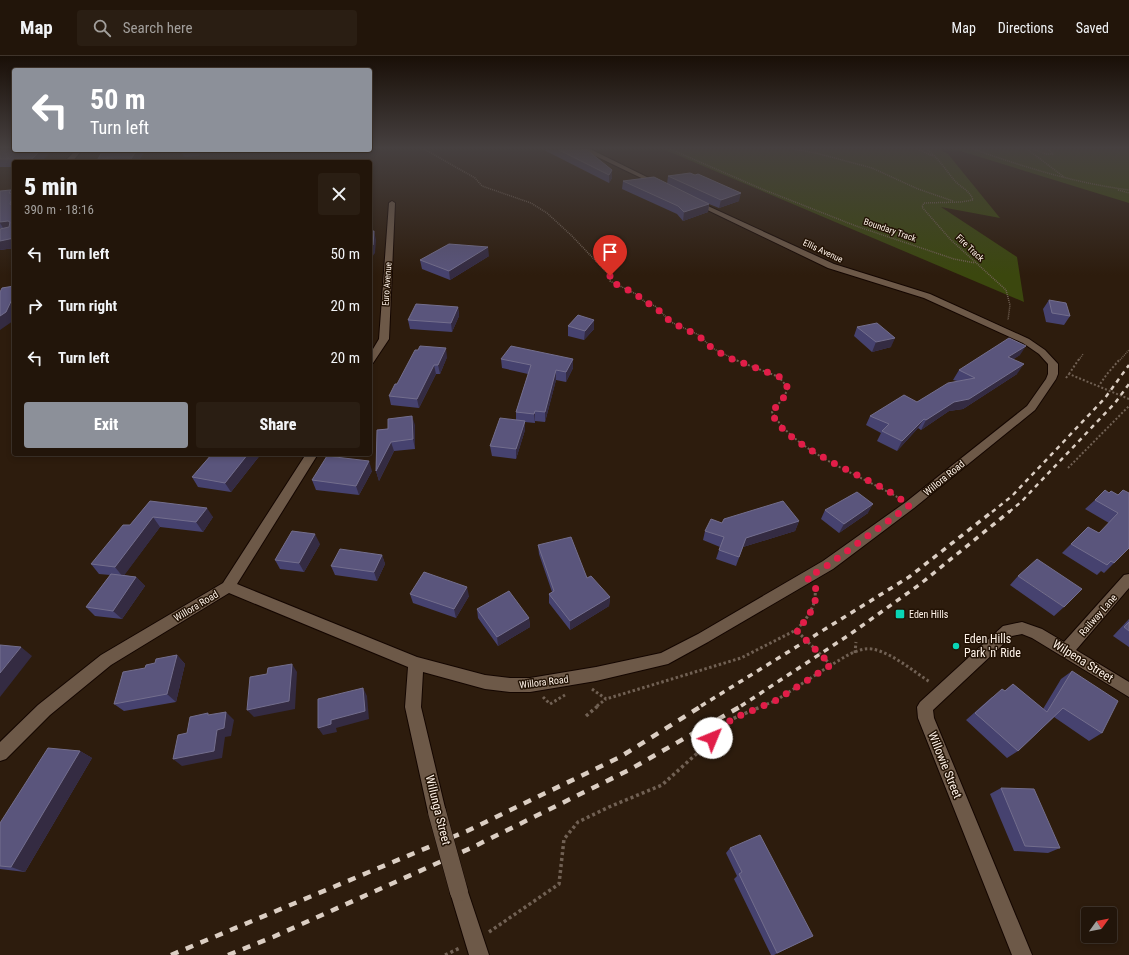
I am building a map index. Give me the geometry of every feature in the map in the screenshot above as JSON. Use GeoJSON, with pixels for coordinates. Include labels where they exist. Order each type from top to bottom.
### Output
{"type":"FeatureCollection","features":[{"type":"Feature","properties":{"kind":"street","name":"Ellis Avenue"},"geometry":{"type":"LineString","coordinates":[[685,197],[831,266],[927,296],[1001,329],[1026,341],[1042,352],[1053,364]]}},
{"type":"Feature","properties":{"kind":"street","name":"Euro Avenue"},"geometry":{"type":"LineString","coordinates":[[372,358],[384,339],[392,203]]}},
{"type":"Feature","properties":{"kind":"street","name":"Willora Road"},"geometry":{"type":"LineString","coordinates":[[0,753],[44,710],[106,660],[228,587],[250,594],[416,663],[485,682],[510,685],[530,685],[596,674],[664,658],[703,638],[828,565],[910,505],[1031,408],[1051,380],[1053,374],[1053,364]]}},
{"type":"Feature","properties":{"kind":"street"},"geometry":{"type":"LineString","coordinates":[[228,587],[311,456]]}},
{"type":"Feature","properties":{"kind":"street","name":"Railway Lane"},"geometry":{"type":"LineString","coordinates":[[1066,651],[1129,579]]}},
{"type":"Feature","properties":{"kind":"street","name":"Willowie Street"},"geometry":{"type":"LineString","coordinates":[[1022,955],[926,718],[925,707],[1008,630],[1022,628],[1037,633]]}},
{"type":"Feature","properties":{"kind":"street","name":"Wilpena Street"},"geometry":{"type":"LineString","coordinates":[[1037,633],[1129,690]]}},
{"type":"Feature","properties":{"kind":"street","name":"Willunga Street"},"geometry":{"type":"LineString","coordinates":[[416,663],[413,707],[438,812],[459,892],[476,948]]}},
{"type":"Feature","properties":{"kind":"path"},"geometry":{"type":"LineString","coordinates":[[496,191],[531,203],[547,213],[572,236],[610,276],[610,281],[636,294],[645,302],[654,306],[671,322],[699,336],[712,348],[727,357],[780,377],[788,388],[784,397],[772,412],[774,420],[788,434],[830,461],[883,488],[910,505]]}},
{"type":"Feature","properties":{"kind":"path","name":"Boundary Track"},"geometry":{"type":"LineString","coordinates":[[767,191],[856,226],[954,259],[975,263]]}},
{"type":"Feature","properties":{"kind":"path"},"geometry":{"type":"LineString","coordinates":[[924,191],[956,202]]}},
{"type":"Feature","properties":{"kind":"path","name":"Fire Track"},"geometry":{"type":"LineString","coordinates":[[967,191],[972,195],[973,200],[931,202],[924,203],[922,206],[932,220],[975,263],[1006,290],[1010,297],[1010,314],[1006,325],[1001,329]]}},
{"type":"Feature","properties":{"kind":"path"},"geometry":{"type":"LineString","coordinates":[[1098,387],[1107,374],[1129,350]]}},
{"type":"Feature","properties":{"kind":"path"},"geometry":{"type":"LineString","coordinates":[[1051,380],[1061,383],[1070,374],[1083,354]]}},
{"type":"Feature","properties":{"kind":"path"},"geometry":{"type":"LineString","coordinates":[[1070,374],[1129,399]]}},
{"type":"Feature","properties":{"kind":"path"},"geometry":{"type":"LineString","coordinates":[[1068,468],[1129,406]]}},
{"type":"Feature","properties":{"kind":"path"},"geometry":{"type":"LineString","coordinates":[[586,716],[606,699],[741,658],[796,630],[808,618],[817,596],[815,585],[807,578]]}},
{"type":"Feature","properties":{"kind":"path"},"geometry":{"type":"LineString","coordinates":[[796,630],[831,665]]}},
{"type":"Feature","properties":{"kind":"path"},"geometry":{"type":"LineString","coordinates":[[855,653],[856,642]]}},
{"type":"Feature","properties":{"kind":"path"},"geometry":{"type":"LineString","coordinates":[[446,955],[476,948],[483,936],[559,884],[564,839],[578,822],[609,807],[662,785],[703,748],[732,719],[775,701],[831,665],[855,653],[868,649],[889,656],[942,690]]}},
{"type":"Feature","properties":{"kind":"path"},"geometry":{"type":"LineString","coordinates":[[530,685],[550,704],[567,694]]}},
{"type":"Feature","properties":{"kind":"path"},"geometry":{"type":"LineString","coordinates":[[590,688],[606,699]]}},
{"type":"Feature","properties":{"kind":"green space"},"geometry":{"type":"Polygon","coordinates":[[[762,191],[978,191],[1000,218],[941,207],[1017,257],[1024,302],[762,191]]]}},
{"type":"Feature","properties":{"kind":"green space"},"geometry":{"type":"Polygon","coordinates":[[[1090,191],[1129,191],[1129,203],[1090,191]]]}},
{"type":"Feature","properties":{"kind":"building"},"geometry":{"type":"Polygon","coordinates":[[[0,191],[10,191],[9,193],[12,193],[10,204],[12,205],[12,238],[0,241],[0,229],[9,227],[10,222],[0,222],[0,191]]]}},
{"type":"Feature","properties":{"kind":"building"},"geometry":{"type":"Polygon","coordinates":[[[645,191],[682,191],[709,204],[684,212],[678,206],[645,191]]]}},
{"type":"Feature","properties":{"kind":"building"},"geometry":{"type":"Polygon","coordinates":[[[701,191],[736,191],[741,193],[721,200],[701,191]]]}},
{"type":"Feature","properties":{"kind":"building"},"geometry":{"type":"Polygon","coordinates":[[[372,231],[374,231],[372,246],[372,231]]]}},
{"type":"Feature","properties":{"kind":"building"},"geometry":{"type":"Polygon","coordinates":[[[449,244],[488,247],[449,271],[420,260],[449,244]]]}},
{"type":"Feature","properties":{"kind":"building"},"geometry":{"type":"Polygon","coordinates":[[[12,286],[12,299],[6,312],[0,316],[0,292],[2,288],[12,286]]]}},
{"type":"Feature","properties":{"kind":"building"},"geometry":{"type":"Polygon","coordinates":[[[1049,300],[1066,303],[1070,316],[1052,313],[1049,300]]]}},
{"type":"Feature","properties":{"kind":"building"},"geometry":{"type":"Polygon","coordinates":[[[416,304],[458,307],[451,323],[408,320],[416,304]]]}},
{"type":"Feature","properties":{"kind":"building"},"geometry":{"type":"Polygon","coordinates":[[[578,315],[594,320],[585,331],[568,326],[578,315]]]}},
{"type":"Feature","properties":{"kind":"building"},"geometry":{"type":"Polygon","coordinates":[[[877,323],[895,338],[876,342],[857,327],[877,323]]]}},
{"type":"Feature","properties":{"kind":"building"},"geometry":{"type":"Polygon","coordinates":[[[1009,338],[1026,346],[1008,357],[1024,364],[969,399],[954,402],[926,420],[924,419],[902,441],[882,431],[889,424],[870,416],[904,395],[917,402],[948,383],[975,378],[959,370],[1009,338]]]}},
{"type":"Feature","properties":{"kind":"building"},"geometry":{"type":"Polygon","coordinates":[[[420,346],[446,348],[438,365],[434,365],[417,399],[389,396],[415,350],[418,350],[420,346]]]}},
{"type":"Feature","properties":{"kind":"building"},"geometry":{"type":"Polygon","coordinates":[[[511,346],[573,359],[566,372],[556,370],[545,412],[535,411],[534,414],[516,412],[531,365],[501,359],[511,346]]]}},
{"type":"Feature","properties":{"kind":"building"},"geometry":{"type":"Polygon","coordinates":[[[412,416],[413,439],[391,442],[376,471],[377,430],[388,429],[388,419],[412,416]]]}},
{"type":"Feature","properties":{"kind":"building"},"geometry":{"type":"Polygon","coordinates":[[[500,418],[525,421],[516,449],[490,446],[500,418]]]}},
{"type":"Feature","properties":{"kind":"building"},"geometry":{"type":"Polygon","coordinates":[[[210,456],[246,456],[225,483],[192,477],[210,456]]]}},
{"type":"Feature","properties":{"kind":"building"},"geometry":{"type":"Polygon","coordinates":[[[327,456],[369,461],[356,486],[312,480],[327,456]]]}},
{"type":"Feature","properties":{"kind":"building"},"geometry":{"type":"Polygon","coordinates":[[[1105,490],[1109,493],[1111,491],[1118,495],[1123,490],[1129,493],[1129,548],[1114,563],[1111,561],[1107,565],[1071,544],[1088,527],[1099,533],[1118,513],[1095,500],[1105,490]]]}},
{"type":"Feature","properties":{"kind":"building"},"geometry":{"type":"Polygon","coordinates":[[[857,492],[873,504],[844,524],[825,510],[857,492]]]}},
{"type":"Feature","properties":{"kind":"building"},"geometry":{"type":"Polygon","coordinates":[[[150,501],[207,508],[196,522],[153,517],[115,567],[91,564],[123,525],[130,525],[150,501]]]}},
{"type":"Feature","properties":{"kind":"building"},"geometry":{"type":"Polygon","coordinates":[[[783,501],[799,521],[746,538],[739,557],[719,550],[724,537],[705,531],[711,519],[722,523],[724,519],[783,501]]]}},
{"type":"Feature","properties":{"kind":"building"},"geometry":{"type":"Polygon","coordinates":[[[292,531],[315,534],[299,563],[275,560],[292,531]]]}},
{"type":"Feature","properties":{"kind":"building"},"geometry":{"type":"Polygon","coordinates":[[[571,537],[587,578],[591,576],[610,597],[570,621],[549,594],[554,591],[538,545],[571,537]]]}},
{"type":"Feature","properties":{"kind":"building"},"geometry":{"type":"Polygon","coordinates":[[[340,549],[382,555],[374,572],[331,566],[340,549]]]}},
{"type":"Feature","properties":{"kind":"building"},"geometry":{"type":"Polygon","coordinates":[[[1037,559],[1082,589],[1064,607],[1018,576],[1037,559]]]}},
{"type":"Feature","properties":{"kind":"building"},"geometry":{"type":"Polygon","coordinates":[[[424,572],[467,587],[454,609],[410,594],[424,572]]]}},
{"type":"Feature","properties":{"kind":"building"},"geometry":{"type":"Polygon","coordinates":[[[111,574],[136,577],[113,611],[86,607],[111,574]]]}},
{"type":"Feature","properties":{"kind":"building"},"geometry":{"type":"Polygon","coordinates":[[[509,591],[529,618],[497,637],[477,609],[509,591]]]}},
{"type":"Feature","properties":{"kind":"building"},"geometry":{"type":"Polygon","coordinates":[[[1129,622],[1129,631],[1124,627],[1129,622]]]}},
{"type":"Feature","properties":{"kind":"building"},"geometry":{"type":"Polygon","coordinates":[[[0,645],[21,647],[0,673],[0,645]]]}},
{"type":"Feature","properties":{"kind":"building"},"geometry":{"type":"Polygon","coordinates":[[[177,655],[167,694],[114,704],[123,672],[145,668],[146,665],[155,663],[156,659],[177,655]]]}},
{"type":"Feature","properties":{"kind":"building"},"geometry":{"type":"Polygon","coordinates":[[[292,664],[289,701],[247,710],[250,677],[267,674],[268,668],[292,664]]]}},
{"type":"Feature","properties":{"kind":"building"},"geometry":{"type":"Polygon","coordinates":[[[1072,671],[1118,701],[1102,733],[1063,708],[1018,751],[975,713],[1002,689],[1005,691],[1013,684],[1047,712],[1072,671]]]}},
{"type":"Feature","properties":{"kind":"building"},"geometry":{"type":"Polygon","coordinates":[[[363,688],[365,711],[331,720],[331,724],[318,728],[318,699],[363,688]]]}},
{"type":"Feature","properties":{"kind":"building"},"geometry":{"type":"Polygon","coordinates":[[[226,712],[224,728],[217,730],[214,751],[173,759],[178,735],[187,733],[190,717],[208,713],[208,715],[226,712]]]}},
{"type":"Feature","properties":{"kind":"building"},"geometry":{"type":"Polygon","coordinates":[[[48,748],[80,751],[11,867],[0,866],[0,823],[48,748]]]}},
{"type":"Feature","properties":{"kind":"building"},"geometry":{"type":"Polygon","coordinates":[[[1001,788],[1034,789],[1060,848],[1025,846],[1001,788]]]}},
{"type":"Feature","properties":{"kind":"building"},"geometry":{"type":"Polygon","coordinates":[[[760,835],[813,936],[777,953],[739,874],[742,872],[730,848],[760,835]]]}},
{"type":"Feature","properties":{"kind":"railway"},"geometry":{"type":"LineString","coordinates":[[992,512],[1012,496],[1105,398],[1129,365]]}},
{"type":"Feature","properties":{"kind":"railway"},"geometry":{"type":"LineString","coordinates":[[1009,512],[1021,502],[1115,403],[1129,384]]}},
{"type":"Feature","properties":{"kind":"railway"},"geometry":{"type":"LineString","coordinates":[[701,706],[909,577],[993,511]]}},
{"type":"Feature","properties":{"kind":"railway"},"geometry":{"type":"LineString","coordinates":[[741,706],[849,635],[919,585],[1010,511]]}},
{"type":"Feature","properties":{"kind":"railway"},"geometry":{"type":"LineString","coordinates":[[171,955],[467,831],[620,757],[703,705]]}},
{"type":"Feature","properties":{"kind":"railway"},"geometry":{"type":"LineString","coordinates":[[228,955],[273,937],[471,848],[629,770],[743,705]]}},
{"type":"Feature","properties":{"kind":"place","name":"Eden Hills"},"geometry":{"type":"Point","coordinates":[900,614]}},
{"type":"Feature","properties":{"kind":"place","name":"Eden Hills Park 'n' Ride"},"geometry":{"type":"Point","coordinates":[956,646]}},
{"type":"Feature","properties":{"kind":"route"},"geometry":{"type":"LineString","coordinates":[[610,276],[610,281],[636,294],[645,302],[654,306],[671,322],[699,336],[712,348],[727,357],[780,377],[788,388],[784,397],[772,412],[774,420],[788,434],[830,461],[883,488],[910,505],[828,565],[807,578],[815,585],[817,596],[808,618],[796,630],[831,665],[775,701],[732,719],[712,738]]}}]}
